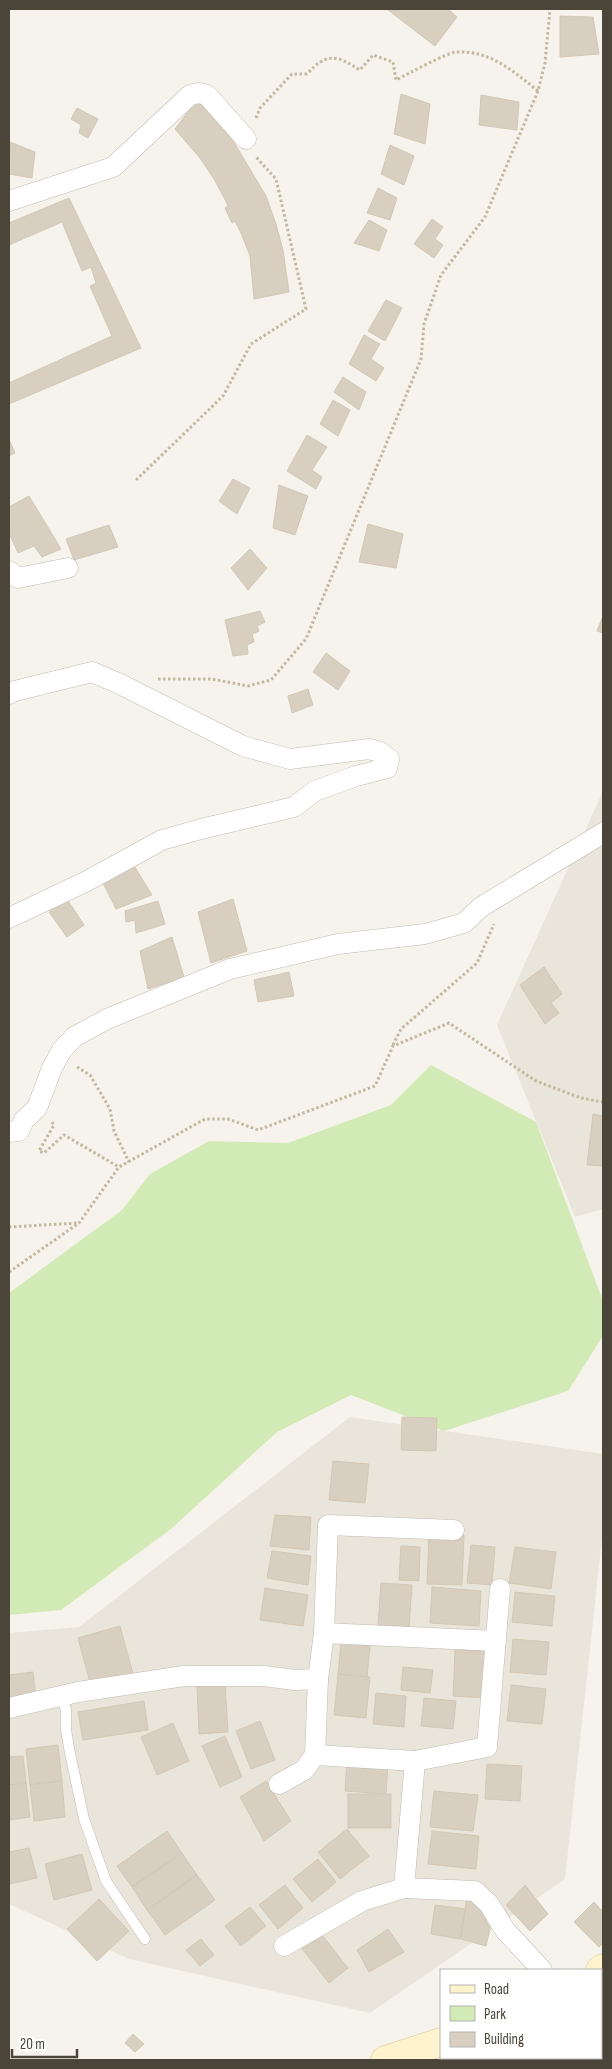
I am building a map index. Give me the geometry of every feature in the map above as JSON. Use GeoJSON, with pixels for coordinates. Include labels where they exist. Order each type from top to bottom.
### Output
{"type":"FeatureCollection","features":[{"type":"Feature","properties":{"kind":"main road"},"geometry":{"type":"LineString","coordinates":[[385,2060],[440,2042]]}},
{"type":"Feature","properties":{"kind":"street"},"geometry":{"type":"LineString","coordinates":[[9,200],[113,167],[190,95],[199,92],[207,95],[246,139]]}},
{"type":"Feature","properties":{"kind":"street"},"geometry":{"type":"LineString","coordinates":[[9,571],[18,578],[68,568]]}},
{"type":"Feature","properties":{"kind":"street"},"geometry":{"type":"LineString","coordinates":[[9,694],[14,691],[92,672],[120,684],[243,746],[290,759],[369,749],[380,752],[389,759],[387,768],[356,776],[315,791],[294,807],[162,840],[84,882],[9,918]]}},
{"type":"Feature","properties":{"kind":"street"},"geometry":{"type":"LineString","coordinates":[[9,1132],[19,1131],[24,1120],[37,1108],[52,1068],[74,1037],[107,1019],[230,969],[338,944],[425,934],[464,923],[481,907],[603,833]]}},
{"type":"Feature","properties":{"kind":"street"},"geometry":{"type":"LineString","coordinates":[[279,1784],[304,1770],[315,1755],[318,1679],[324,1633],[328,1525],[454,1530]]}},
{"type":"Feature","properties":{"kind":"street"},"geometry":{"type":"LineString","coordinates":[[315,1755],[416,1761],[487,1747],[500,1589]]}},
{"type":"Feature","properties":{"kind":"street"},"geometry":{"type":"LineString","coordinates":[[324,1633],[496,1641]]}},
{"type":"Feature","properties":{"kind":"street"},"geometry":{"type":"LineString","coordinates":[[9,1708],[78,1692],[184,1676],[263,1676],[295,1680],[318,1679]]}},
{"type":"Feature","properties":{"kind":"street"},"geometry":{"type":"LineString","coordinates":[[404,1888],[416,1761]]}},
{"type":"Feature","properties":{"kind":"street"},"geometry":{"type":"LineString","coordinates":[[284,1946],[362,1901],[404,1888],[475,1891],[489,1904],[505,1930],[541,1969]]}},
{"type":"Feature","properties":{"kind":"lane"},"geometry":{"type":"LineString","coordinates":[[78,1692],[63,1700],[63,1703],[66,1710],[66,1730],[70,1753],[84,1819],[106,1881],[145,1938]]}},
{"type":"Feature","properties":{"kind":"path"},"geometry":{"type":"LineString","coordinates":[[120,684],[168,677],[212,679],[248,686],[271,680],[306,639],[421,359],[424,324],[441,275],[485,217],[538,91],[545,63],[550,9]]}},
{"type":"Feature","properties":{"kind":"path"},"geometry":{"type":"LineString","coordinates":[[136,480],[223,396],[251,344],[306,309],[276,178],[244,145],[260,108],[292,74],[307,74],[319,61],[330,58],[344,60],[360,70],[373,55],[394,62],[396,80],[455,52],[482,54],[502,63],[538,91]]}},
{"type":"Feature","properties":{"kind":"path"},"geometry":{"type":"LineString","coordinates":[[9,1272],[79,1223],[119,1167],[205,1120],[228,1119],[258,1130],[375,1086],[401,1029],[477,962],[494,924],[501,917]]}},
{"type":"Feature","properties":{"kind":"path"},"geometry":{"type":"LineString","coordinates":[[393,1046],[449,1024],[536,1081],[581,1098],[603,1102]]}},
{"type":"Feature","properties":{"kind":"path"},"geometry":{"type":"LineString","coordinates":[[59,1056],[90,1075],[110,1108],[114,1131],[129,1162]]}},
{"type":"Feature","properties":{"kind":"path"},"geometry":{"type":"LineString","coordinates":[[37,1108],[54,1125],[39,1151],[44,1153],[64,1135],[119,1167]]}},
{"type":"Feature","properties":{"kind":"path"},"geometry":{"type":"LineString","coordinates":[[9,1227],[79,1223]]}},
{"type":"Feature","properties":{"kind":"shaded area"},"geometry":{"type":"Polygon","coordinates":[[[603,791],[603,1209],[575,1217],[497,1025],[603,791]]]}},
{"type":"Feature","properties":{"kind":"shaded area"},"geometry":{"type":"Polygon","coordinates":[[[350,1417],[603,1454],[603,1529],[565,1879],[370,2013],[129,1959],[9,1904],[9,1633],[79,1627],[350,1417]]]}},
{"type":"Feature","properties":{"kind":"green space"},"geometry":{"type":"Polygon","coordinates":[[[431,1065],[536,1122],[603,1301],[603,1336],[568,1391],[444,1431],[351,1395],[277,1432],[171,1529],[61,1610],[9,1615],[9,1293],[122,1210],[150,1174],[209,1141],[288,1143],[391,1105],[431,1065]]]}},
{"type":"Feature","properties":{"kind":"building"},"geometry":{"type":"Polygon","coordinates":[[[387,9],[450,9],[457,17],[435,46],[387,9]]]}},
{"type":"Feature","properties":{"kind":"building"},"geometry":{"type":"Polygon","coordinates":[[[560,16],[593,17],[599,54],[560,57],[560,16]]]}},
{"type":"Feature","properties":{"kind":"building"},"geometry":{"type":"Polygon","coordinates":[[[401,94],[430,104],[425,144],[394,134],[401,94]]]}},
{"type":"Feature","properties":{"kind":"building"},"geometry":{"type":"Polygon","coordinates":[[[481,95],[519,102],[517,130],[479,125],[481,95]]]}},
{"type":"Feature","properties":{"kind":"building"},"geometry":{"type":"Polygon","coordinates":[[[197,100],[218,122],[235,144],[266,196],[283,250],[289,292],[254,299],[250,256],[235,221],[232,223],[225,208],[228,205],[200,158],[175,129],[197,100]]]}},
{"type":"Feature","properties":{"kind":"building"},"geometry":{"type":"Polygon","coordinates":[[[77,108],[98,119],[88,138],[79,133],[81,125],[71,119],[77,108]]]}},
{"type":"Feature","properties":{"kind":"building"},"geometry":{"type":"Polygon","coordinates":[[[10,142],[35,152],[32,178],[9,174],[10,142]]]}},
{"type":"Feature","properties":{"kind":"building"},"geometry":{"type":"Polygon","coordinates":[[[390,145],[414,156],[404,185],[381,174],[390,145]]]}},
{"type":"Feature","properties":{"kind":"building"},"geometry":{"type":"Polygon","coordinates":[[[378,188],[397,198],[390,220],[367,213],[378,188]]]}},
{"type":"Feature","properties":{"kind":"building"},"geometry":{"type":"Polygon","coordinates":[[[69,198],[141,348],[9,404],[9,383],[112,336],[90,286],[96,283],[91,267],[82,271],[62,222],[9,245],[9,223],[69,198]]]}},
{"type":"Feature","properties":{"kind":"building"},"geometry":{"type":"Polygon","coordinates":[[[432,219],[443,227],[435,239],[443,245],[434,258],[414,244],[432,219]]]}},
{"type":"Feature","properties":{"kind":"building"},"geometry":{"type":"Polygon","coordinates":[[[369,220],[387,230],[379,251],[354,243],[369,220]]]}},
{"type":"Feature","properties":{"kind":"building"},"geometry":{"type":"Polygon","coordinates":[[[386,300],[402,308],[385,341],[368,331],[386,300]]]}},
{"type":"Feature","properties":{"kind":"building"},"geometry":{"type":"Polygon","coordinates":[[[364,335],[380,344],[371,359],[384,368],[376,381],[349,364],[364,335]]]}},
{"type":"Feature","properties":{"kind":"building"},"geometry":{"type":"Polygon","coordinates":[[[343,377],[366,392],[359,410],[334,392],[343,377]]]}},
{"type":"Feature","properties":{"kind":"building"},"geometry":{"type":"Polygon","coordinates":[[[333,400],[350,410],[338,436],[320,424],[333,400]]]}},
{"type":"Feature","properties":{"kind":"building"},"geometry":{"type":"Polygon","coordinates":[[[307,435],[327,447],[312,470],[322,477],[316,489],[287,471],[307,435]]]}},
{"type":"Feature","properties":{"kind":"building"},"geometry":{"type":"Polygon","coordinates":[[[9,439],[15,453],[9,456],[9,439]]]}},
{"type":"Feature","properties":{"kind":"building"},"geometry":{"type":"Polygon","coordinates":[[[233,479],[250,488],[237,514],[219,501],[233,479]]]}},
{"type":"Feature","properties":{"kind":"building"},"geometry":{"type":"Polygon","coordinates":[[[279,485],[308,496],[295,535],[273,528],[279,485]]]}},
{"type":"Feature","properties":{"kind":"building"},"geometry":{"type":"Polygon","coordinates":[[[29,496],[61,549],[42,557],[34,546],[18,553],[9,533],[9,507],[29,496]]]}},
{"type":"Feature","properties":{"kind":"building"},"geometry":{"type":"Polygon","coordinates":[[[368,524],[403,534],[396,568],[359,562],[368,524]]]}},
{"type":"Feature","properties":{"kind":"building"},"geometry":{"type":"Polygon","coordinates":[[[109,525],[118,547],[74,560],[66,539],[109,525]]]}},
{"type":"Feature","properties":{"kind":"building"},"geometry":{"type":"Polygon","coordinates":[[[250,549],[267,568],[248,590],[231,568],[250,549]]]}},
{"type":"Feature","properties":{"kind":"building"},"geometry":{"type":"Polygon","coordinates":[[[260,611],[265,622],[257,626],[259,631],[252,634],[254,642],[247,645],[248,654],[233,656],[225,620],[260,611]]]}},
{"type":"Feature","properties":{"kind":"building"},"geometry":{"type":"Polygon","coordinates":[[[603,616],[603,633],[597,631],[603,616]]]}},
{"type":"Feature","properties":{"kind":"building"},"geometry":{"type":"Polygon","coordinates":[[[326,653],[350,671],[338,690],[313,672],[326,653]]]}},
{"type":"Feature","properties":{"kind":"building"},"geometry":{"type":"Polygon","coordinates":[[[308,689],[313,705],[292,713],[288,696],[308,689]]]}},
{"type":"Feature","properties":{"kind":"building"},"geometry":{"type":"Polygon","coordinates":[[[133,864],[152,895],[116,909],[102,881],[133,864]]]}},
{"type":"Feature","properties":{"kind":"building"},"geometry":{"type":"Polygon","coordinates":[[[67,899],[84,925],[67,937],[49,912],[67,899]]]}},
{"type":"Feature","properties":{"kind":"building"},"geometry":{"type":"Polygon","coordinates":[[[233,899],[247,951],[211,963],[198,912],[233,899]]]}},
{"type":"Feature","properties":{"kind":"building"},"geometry":{"type":"Polygon","coordinates":[[[158,901],[165,924],[136,933],[135,920],[126,922],[125,911],[158,901]]]}},
{"type":"Feature","properties":{"kind":"building"},"geometry":{"type":"Polygon","coordinates":[[[172,937],[184,977],[148,989],[140,951],[172,937]]]}},
{"type":"Feature","properties":{"kind":"building"},"geometry":{"type":"Polygon","coordinates":[[[544,967],[562,994],[551,1003],[559,1013],[545,1024],[520,985],[544,967]]]}},
{"type":"Feature","properties":{"kind":"building"},"geometry":{"type":"Polygon","coordinates":[[[289,972],[294,996],[258,1002],[254,980],[289,972]]]}},
{"type":"Feature","properties":{"kind":"building"},"geometry":{"type":"Polygon","coordinates":[[[593,1114],[603,1116],[603,1166],[587,1165],[593,1114]]]}},
{"type":"Feature","properties":{"kind":"building"},"geometry":{"type":"Polygon","coordinates":[[[402,1417],[437,1418],[436,1451],[401,1450],[402,1417]]]}},
{"type":"Feature","properties":{"kind":"building"},"geometry":{"type":"Polygon","coordinates":[[[333,1461],[369,1464],[365,1503],[329,1500],[333,1461]]]}},
{"type":"Feature","properties":{"kind":"building"},"geometry":{"type":"Polygon","coordinates":[[[275,1515],[311,1517],[309,1550],[270,1546],[275,1515]]]}},
{"type":"Feature","properties":{"kind":"building"},"geometry":{"type":"Polygon","coordinates":[[[429,1534],[464,1535],[462,1585],[427,1584],[429,1534]]]}},
{"type":"Feature","properties":{"kind":"building"},"geometry":{"type":"Polygon","coordinates":[[[471,1545],[495,1547],[492,1585],[467,1583],[471,1545]]]}},
{"type":"Feature","properties":{"kind":"building"},"geometry":{"type":"Polygon","coordinates":[[[401,1546],[420,1547],[419,1581],[399,1580],[401,1546]]]}},
{"type":"Feature","properties":{"kind":"building"},"geometry":{"type":"Polygon","coordinates":[[[515,1547],[556,1552],[551,1589],[509,1583],[515,1547]]]}},
{"type":"Feature","properties":{"kind":"building"},"geometry":{"type":"Polygon","coordinates":[[[272,1551],[311,1556],[308,1585],[267,1578],[272,1551]]]}},
{"type":"Feature","properties":{"kind":"building"},"geometry":{"type":"Polygon","coordinates":[[[381,1583],[412,1585],[409,1627],[378,1625],[381,1583]]]}},
{"type":"Feature","properties":{"kind":"building"},"geometry":{"type":"Polygon","coordinates":[[[432,1587],[481,1591],[479,1626],[430,1623],[432,1587]]]}},
{"type":"Feature","properties":{"kind":"building"},"geometry":{"type":"Polygon","coordinates":[[[265,1588],[308,1595],[303,1626],[260,1620],[265,1588]]]}},
{"type":"Feature","properties":{"kind":"building"},"geometry":{"type":"Polygon","coordinates":[[[515,1592],[555,1596],[552,1626],[512,1622],[515,1592]]]}},
{"type":"Feature","properties":{"kind":"building"},"geometry":{"type":"Polygon","coordinates":[[[120,1626],[133,1674],[91,1686],[78,1638],[120,1626]]]}},
{"type":"Feature","properties":{"kind":"building"},"geometry":{"type":"Polygon","coordinates":[[[513,1639],[549,1642],[546,1675],[510,1672],[513,1639]]]}},
{"type":"Feature","properties":{"kind":"building"},"geometry":{"type":"Polygon","coordinates":[[[341,1643],[370,1646],[367,1677],[338,1674],[341,1643]]]}},
{"type":"Feature","properties":{"kind":"building"},"geometry":{"type":"Polygon","coordinates":[[[455,1650],[489,1651],[487,1698],[453,1696],[455,1650]]]}},
{"type":"Feature","properties":{"kind":"building"},"geometry":{"type":"Polygon","coordinates":[[[403,1667],[433,1670],[430,1693],[401,1690],[403,1667]]]}},
{"type":"Feature","properties":{"kind":"building"},"geometry":{"type":"Polygon","coordinates":[[[33,1672],[36,1698],[9,1701],[9,1675],[33,1672]]]}},
{"type":"Feature","properties":{"kind":"building"},"geometry":{"type":"Polygon","coordinates":[[[338,1674],[370,1677],[366,1718],[334,1715],[338,1674]]]}},
{"type":"Feature","properties":{"kind":"building"},"geometry":{"type":"Polygon","coordinates":[[[225,1684],[228,1732],[199,1734],[197,1686],[225,1684]]]}},
{"type":"Feature","properties":{"kind":"building"},"geometry":{"type":"Polygon","coordinates":[[[511,1685],[546,1689],[542,1724],[507,1721],[511,1685]]]}},
{"type":"Feature","properties":{"kind":"building"},"geometry":{"type":"Polygon","coordinates":[[[376,1693],[406,1696],[404,1727],[373,1724],[376,1693]]]}},
{"type":"Feature","properties":{"kind":"building"},"geometry":{"type":"Polygon","coordinates":[[[424,1698],[456,1701],[453,1729],[421,1726],[424,1698]]]}},
{"type":"Feature","properties":{"kind":"building"},"geometry":{"type":"Polygon","coordinates":[[[144,1701],[148,1730],[83,1740],[78,1712],[144,1701]]]}},
{"type":"Feature","properties":{"kind":"building"},"geometry":{"type":"Polygon","coordinates":[[[260,1721],[275,1760],[251,1769],[236,1731],[260,1721]]]}},
{"type":"Feature","properties":{"kind":"building"},"geometry":{"type":"Polygon","coordinates":[[[173,1723],[189,1761],[157,1775],[141,1737],[173,1723]]]}},
{"type":"Feature","properties":{"kind":"building"},"geometry":{"type":"Polygon","coordinates":[[[225,1736],[242,1777],[220,1787],[202,1746],[225,1736]]]}},
{"type":"Feature","properties":{"kind":"building"},"geometry":{"type":"Polygon","coordinates":[[[58,1745],[62,1781],[30,1785],[26,1749],[58,1745]]]}},
{"type":"Feature","properties":{"kind":"building"},"geometry":{"type":"Polygon","coordinates":[[[23,1756],[26,1783],[9,1785],[9,1757],[23,1756]]]}},
{"type":"Feature","properties":{"kind":"building"},"geometry":{"type":"Polygon","coordinates":[[[347,1760],[388,1763],[386,1794],[345,1791],[347,1760]]]}},
{"type":"Feature","properties":{"kind":"building"},"geometry":{"type":"Polygon","coordinates":[[[487,1764],[522,1766],[520,1801],[485,1799],[487,1764]]]}},
{"type":"Feature","properties":{"kind":"building"},"geometry":{"type":"Polygon","coordinates":[[[62,1781],[65,1817],[34,1821],[30,1785],[62,1781]]]}},
{"type":"Feature","properties":{"kind":"building"},"geometry":{"type":"Polygon","coordinates":[[[266,1781],[291,1821],[264,1841],[240,1797],[266,1781]]]}},
{"type":"Feature","properties":{"kind":"building"},"geometry":{"type":"Polygon","coordinates":[[[26,1783],[30,1817],[9,1820],[9,1785],[26,1783]]]}},
{"type":"Feature","properties":{"kind":"building"},"geometry":{"type":"Polygon","coordinates":[[[434,1791],[478,1795],[473,1831],[430,1827],[434,1791]]]}},
{"type":"Feature","properties":{"kind":"building"},"geometry":{"type":"Polygon","coordinates":[[[348,1794],[391,1794],[391,1828],[348,1828],[348,1794]]]}},
{"type":"Feature","properties":{"kind":"building"},"geometry":{"type":"Polygon","coordinates":[[[347,1829],[369,1856],[340,1879],[318,1852],[347,1829]]]}},
{"type":"Feature","properties":{"kind":"building"},"geometry":{"type":"Polygon","coordinates":[[[167,1831],[182,1853],[132,1887],[117,1866],[167,1831]]]}},
{"type":"Feature","properties":{"kind":"building"},"geometry":{"type":"Polygon","coordinates":[[[432,1831],[479,1836],[476,1869],[428,1864],[432,1831]]]}},
{"type":"Feature","properties":{"kind":"building"},"geometry":{"type":"Polygon","coordinates":[[[29,1848],[37,1878],[9,1884],[9,1852],[29,1848]]]}},
{"type":"Feature","properties":{"kind":"building"},"geometry":{"type":"Polygon","coordinates":[[[182,1853],[197,1875],[147,1910],[132,1887],[182,1853]]]}},
{"type":"Feature","properties":{"kind":"building"},"geometry":{"type":"Polygon","coordinates":[[[82,1854],[92,1890],[54,1900],[45,1864],[82,1854]]]}},
{"type":"Feature","properties":{"kind":"building"},"geometry":{"type":"Polygon","coordinates":[[[318,1859],[336,1882],[312,1902],[293,1879],[318,1859]]]}},
{"type":"Feature","properties":{"kind":"building"},"geometry":{"type":"Polygon","coordinates":[[[197,1875],[215,1900],[165,1935],[147,1910],[197,1875]]]}},
{"type":"Feature","properties":{"kind":"building"},"geometry":{"type":"Polygon","coordinates":[[[285,1885],[303,1908],[278,1929],[259,1905],[285,1885]]]}},
{"type":"Feature","properties":{"kind":"building"},"geometry":{"type":"Polygon","coordinates":[[[525,1885],[548,1914],[530,1931],[506,1905],[525,1885]]]}},
{"type":"Feature","properties":{"kind":"building"},"geometry":{"type":"Polygon","coordinates":[[[467,1896],[475,1898],[490,1929],[486,1946],[461,1939],[467,1896]]]}},
{"type":"Feature","properties":{"kind":"building"},"geometry":{"type":"Polygon","coordinates":[[[99,1899],[129,1931],[97,1961],[67,1929],[99,1899]]]}},
{"type":"Feature","properties":{"kind":"building"},"geometry":{"type":"Polygon","coordinates":[[[594,1902],[603,1912],[603,1943],[599,1947],[574,1922],[594,1902]]]}},
{"type":"Feature","properties":{"kind":"building"},"geometry":{"type":"Polygon","coordinates":[[[435,1905],[465,1909],[460,1939],[431,1934],[435,1905]]]}},
{"type":"Feature","properties":{"kind":"building"},"geometry":{"type":"Polygon","coordinates":[[[250,1907],[266,1926],[241,1946],[225,1926],[250,1907]]]}},
{"type":"Feature","properties":{"kind":"building"},"geometry":{"type":"Polygon","coordinates":[[[388,1929],[404,1952],[369,1972],[357,1950],[388,1929]]]}},
{"type":"Feature","properties":{"kind":"building"},"geometry":{"type":"Polygon","coordinates":[[[319,1931],[348,1968],[329,1983],[300,1946],[319,1931]]]}},
{"type":"Feature","properties":{"kind":"building"},"geometry":{"type":"Polygon","coordinates":[[[201,1939],[214,1955],[200,1966],[186,1950],[201,1939]]]}},
{"type":"Feature","properties":{"kind":"building"},"geometry":{"type":"Polygon","coordinates":[[[133,2034],[144,2044],[135,2052],[125,2043],[133,2034]]]}}]}
